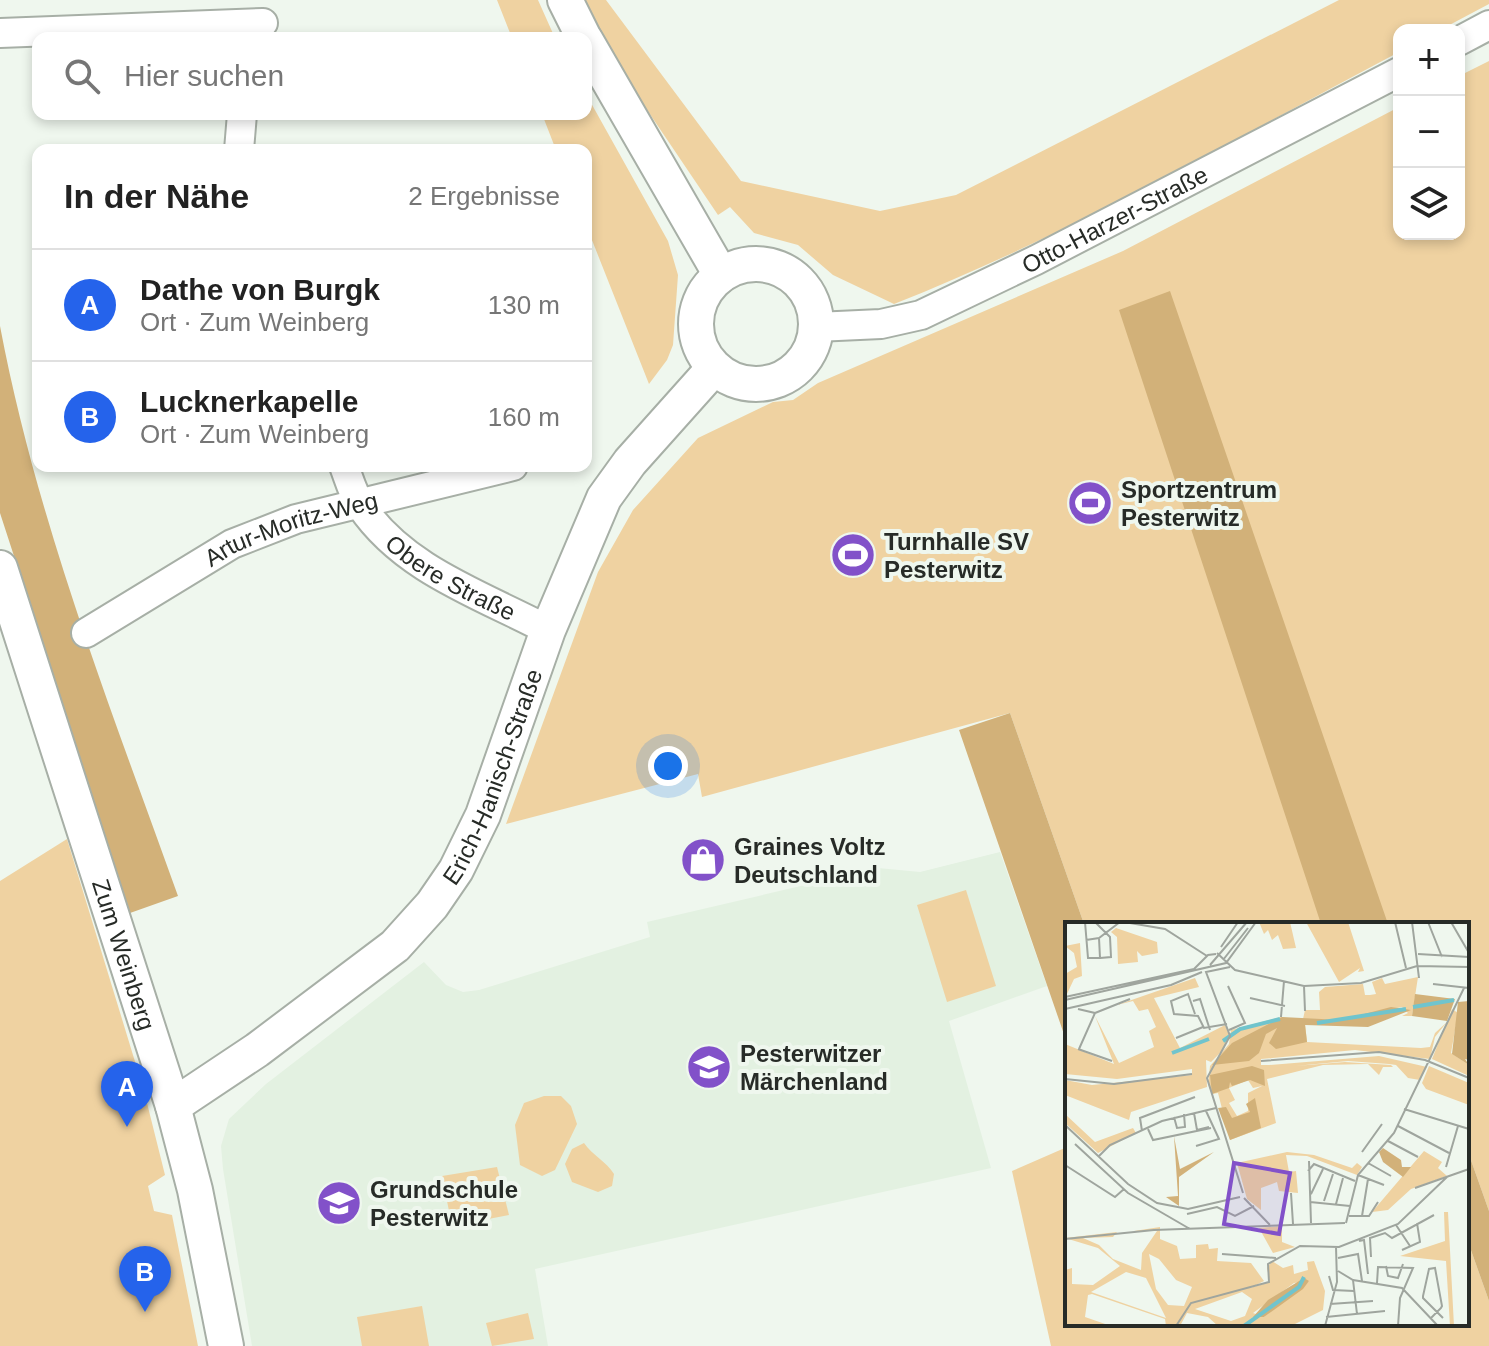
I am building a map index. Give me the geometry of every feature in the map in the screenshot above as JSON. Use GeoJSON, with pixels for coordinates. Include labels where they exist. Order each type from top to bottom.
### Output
{"type":"FeatureCollection","features":[{"type":"Feature","properties":{"kind":"street"},"geometry":{"type":"LineString","coordinates":[[565,0],[581,32]]}},
{"type":"Feature","properties":{"kind":"street"},"geometry":{"type":"LineString","coordinates":[[0,33],[266,20]]}},
{"type":"Feature","properties":{"kind":"street"},"geometry":{"type":"LineString","coordinates":[[1465,38],[1489,25]]}},
{"type":"Feature","properties":{"kind":"street"},"geometry":{"type":"LineString","coordinates":[[592,52],[721,275]]}},
{"type":"Feature","properties":{"kind":"street","name":"Otto-Harzer-Straße"},"geometry":{"type":"LineString","coordinates":[[816,327],[881,324],[921,315],[1011,273],[1393,75]]}},
{"type":"Feature","properties":{"kind":"street"},"geometry":{"type":"LineString","coordinates":[[240,144],[242,120]]}},
{"type":"Feature","properties":{"kind":"street"},"geometry":{"type":"LineString","coordinates":[[757,264],[776,267],[793,276],[806,290],[814,308],[816,327],[813,346],[803,363],[788,376],[770,383],[750,384],[731,379],[714,368],[704,354],[696,320],[700,303],[721,275],[738,267],[757,264]]}},
{"type":"Feature","properties":{"kind":"street","name":"Erich-Hanisch-Straße"},"geometry":{"type":"LineString","coordinates":[[173,1106],[257,1050],[395,946],[432,905],[456,870],[483,815],[513,738],[548,630],[604,498],[630,462],[714,368]]}},
{"type":"Feature","properties":{"kind":"street","name":"Obere Straße"},"geometry":{"type":"LineString","coordinates":[[346,472],[359,504],[387,538],[421,566],[548,630]]}},
{"type":"Feature","properties":{"kind":"street","name":"Artur-Moritz-Weg"},"geometry":{"type":"LineString","coordinates":[[86,633],[232,544],[296,519],[489,472]]}},
{"type":"Feature","properties":{"kind":"street","name":"Zum Weinberg"},"geometry":{"type":"LineString","coordinates":[[0,568],[173,1106],[195,1190],[226,1346]]}},
{"type":"Feature","properties":{"kind":"shaded area"},"geometry":{"type":"Polygon","coordinates":[[[497,0],[538,0],[552,32],[510,32],[497,0]]]}},
{"type":"Feature","properties":{"kind":"shaded area"},"geometry":{"type":"Polygon","coordinates":[[[585,0],[606,0],[741,181],[880,211],[956,195],[1339,0],[1489,0],[1489,4],[1451,24],[1393,24],[1393,55],[1087,217],[894,304],[833,275],[798,245],[754,233],[730,207],[718,215],[614,61],[585,0]]]}},
{"type":"Feature","properties":{"kind":"shaded area","name":"Sportzentrum Pesterwitz"},"geometry":{"type":"Polygon","coordinates":[[[1489,61],[1489,1211],[1469,1155],[1469,922],[1083,922],[1010,713],[702,797],[698,774],[506,824],[598,572],[633,510],[698,438],[773,402],[793,400],[818,383],[1123,251],[1393,110],[1393,240],[1465,240],[1465,73],[1489,61]]]}},
{"type":"Feature","properties":{"kind":"shaded area"},"geometry":{"type":"Polygon","coordinates":[[[592,105],[668,241],[678,275],[673,345],[667,360],[649,384],[592,240],[592,144],[554,144],[544,120],[592,120],[592,105]]]}},
{"type":"Feature","properties":{"kind":"shaded area"},"geometry":{"type":"Polygon","coordinates":[[[1170,291],[1387,922],[1320,922],[1119,310],[1170,291]]]}},
{"type":"Feature","properties":{"kind":"shaded area"},"geometry":{"type":"Polygon","coordinates":[[[0,326],[32,472],[102,685],[178,896],[130,913],[0,513],[0,326]]]}},
{"type":"Feature","properties":{"kind":"shaded area"},"geometry":{"type":"Polygon","coordinates":[[[1010,713],[1083,922],[1065,922],[1065,1037],[959,730],[1010,713]]]}},
{"type":"Feature","properties":{"kind":"shaded area"},"geometry":{"type":"Polygon","coordinates":[[[67,839],[144,1091],[165,1175],[148,1186],[154,1211],[172,1215],[198,1346],[0,1346],[0,881],[67,839]]]}},
{"type":"Feature","properties":{"kind":"shaded area","name":"Pesterwitzer Märchenland"},"geometry":{"type":"Polygon","coordinates":[[[1000,852],[1047,986],[949,1021],[991,1168],[535,1269],[548,1346],[252,1346],[223,1169],[221,1146],[229,1119],[266,1084],[424,962],[446,985],[463,992],[479,990],[650,937],[647,922],[878,868],[920,872],[1000,852]]]}},
{"type":"Feature","properties":{"kind":"shaded area"},"geometry":{"type":"Polygon","coordinates":[[[966,890],[996,986],[947,1002],[917,905],[966,890]]]}},
{"type":"Feature","properties":{"kind":"shaded area"},"geometry":{"type":"Polygon","coordinates":[[[544,1096],[561,1096],[571,1106],[577,1124],[555,1170],[542,1176],[520,1165],[515,1125],[524,1103],[544,1096]]]}},
{"type":"Feature","properties":{"kind":"shaded area"},"geometry":{"type":"Polygon","coordinates":[[[584,1143],[614,1174],[612,1186],[598,1192],[572,1182],[565,1164],[572,1149],[584,1143]]]}},
{"type":"Feature","properties":{"kind":"shaded area"},"geometry":{"type":"Polygon","coordinates":[[[1065,1148],[1065,1326],[1469,1326],[1469,1245],[1489,1301],[1489,1346],[1051,1346],[1012,1171],[1065,1148]]]}},
{"type":"Feature","properties":{"kind":"shaded area"},"geometry":{"type":"Polygon","coordinates":[[[1469,1155],[1489,1211],[1489,1301],[1469,1245],[1469,1155]]]}},
{"type":"Feature","properties":{"kind":"shaded area"},"geometry":{"type":"Polygon","coordinates":[[[497,1167],[509,1215],[452,1226],[442,1176],[497,1167]]]}},
{"type":"Feature","properties":{"kind":"shaded area"},"geometry":{"type":"Polygon","coordinates":[[[422,1306],[429,1346],[362,1346],[357,1317],[422,1306]]]}},
{"type":"Feature","properties":{"kind":"shaded area"},"geometry":{"type":"Polygon","coordinates":[[[528,1313],[534,1339],[492,1346],[486,1323],[528,1313]]]}},
{"type":"Feature","properties":{"kind":"place","name":"Sportzentrum Pesterwitz"},"geometry":{"type":"Point","coordinates":[1090,503]}},
{"type":"Feature","properties":{"kind":"place","name":"Turnhalle SV Pesterwitz"},"geometry":{"type":"Point","coordinates":[853,555]}},
{"type":"Feature","properties":{"kind":"place","name":"Graines Voltz Deutschland"},"geometry":{"type":"Point","coordinates":[703,860]}},
{"type":"Feature","properties":{"kind":"place","name":"Pesterwitzer Märchenland"},"geometry":{"type":"Point","coordinates":[709,1067]}},
{"type":"Feature","properties":{"kind":"place","name":"Dathe von Burgk"},"geometry":{"type":"Point","coordinates":[127,1127]}},
{"type":"Feature","properties":{"kind":"place","name":"Grundschule Pesterwitz"},"geometry":{"type":"Point","coordinates":[339,1203]}},
{"type":"Feature","properties":{"kind":"place","name":"Lucknerkapelle"},"geometry":{"type":"Point","coordinates":[145,1312]}}]}
